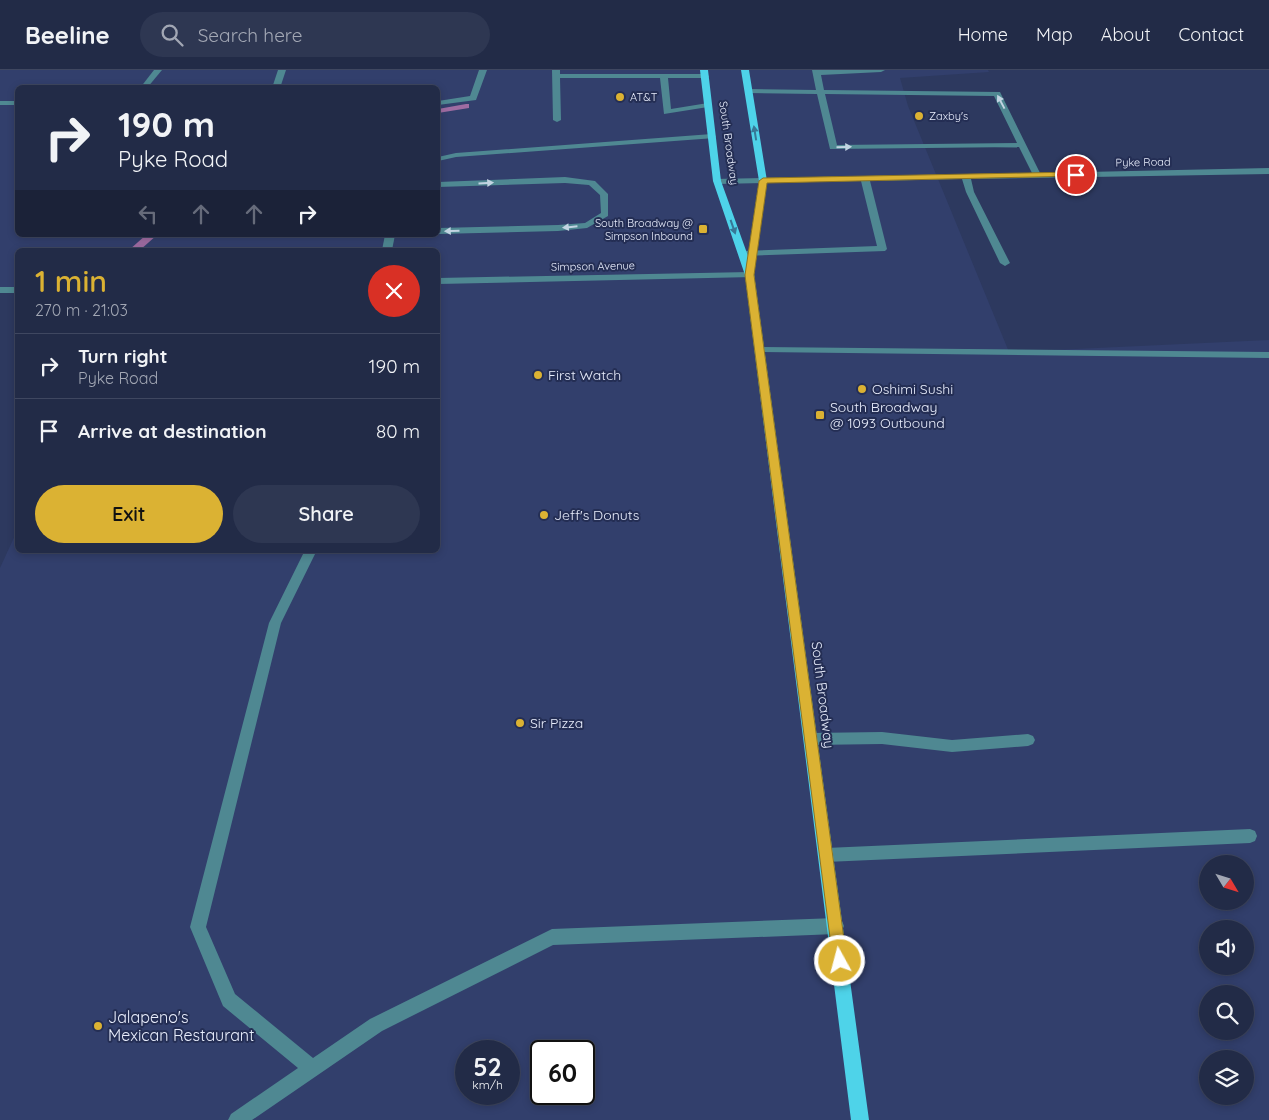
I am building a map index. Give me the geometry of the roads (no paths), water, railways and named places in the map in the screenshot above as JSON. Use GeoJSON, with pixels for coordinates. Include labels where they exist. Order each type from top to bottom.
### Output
{"type":"FeatureCollection","features":[{"type":"Feature","properties":{"kind":"main road","name":"South Broadway"},"geometry":{"type":"LineString","coordinates":[[745,70],[763,181],[748,254],[750,275],[860,1120]]}},
{"type":"Feature","properties":{"kind":"main road","name":"South Broadway"},"geometry":{"type":"LineString","coordinates":[[704,73],[717,181],[748,254]]}},
{"type":"Feature","properties":{"kind":"street"},"geometry":{"type":"LineString","coordinates":[[146,85],[158,70]]}},
{"type":"Feature","properties":{"kind":"street"},"geometry":{"type":"LineString","coordinates":[[277,85],[282,70]]}},
{"type":"Feature","properties":{"kind":"street"},"geometry":{"type":"LineString","coordinates":[[440,103],[473,98],[483,70]]}},
{"type":"Feature","properties":{"kind":"street"},"geometry":{"type":"LineString","coordinates":[[881,70],[817,71],[833,147],[1023,145]]}},
{"type":"Feature","properties":{"kind":"street"},"geometry":{"type":"LineString","coordinates":[[557,120],[556,73],[664,76],[704,73]]}},
{"type":"Feature","properties":{"kind":"street"},"geometry":{"type":"LineString","coordinates":[[664,76],[668,112],[708,106]]}},
{"type":"Feature","properties":{"kind":"street"},"geometry":{"type":"LineString","coordinates":[[749,91],[997,94],[1037,175]]}},
{"type":"Feature","properties":{"kind":"street"},"geometry":{"type":"LineString","coordinates":[[0,103],[15,103]]}},
{"type":"Feature","properties":{"kind":"street"},"geometry":{"type":"LineString","coordinates":[[440,159],[456,155],[712,136]]}},
{"type":"Feature","properties":{"kind":"street","name":"Pyke Road"},"geometry":{"type":"LineString","coordinates":[[717,181],[1269,171]]}},
{"type":"Feature","properties":{"kind":"street"},"geometry":{"type":"LineString","coordinates":[[966,177],[970,192],[1005,263]]}},
{"type":"Feature","properties":{"kind":"street"},"geometry":{"type":"LineString","coordinates":[[748,254],[882,249],[865,179]]}},
{"type":"Feature","properties":{"kind":"street"},"geometry":{"type":"LineString","coordinates":[[440,186],[565,180],[592,183],[604,194],[604,214],[587,225],[440,232]]}},
{"type":"Feature","properties":{"kind":"street","name":"Simpson Avenue"},"geometry":{"type":"LineString","coordinates":[[440,281],[750,275]]}},
{"type":"Feature","properties":{"kind":"street"},"geometry":{"type":"LineString","coordinates":[[0,290],[15,290]]}},
{"type":"Feature","properties":{"kind":"street"},"geometry":{"type":"LineString","coordinates":[[760,350],[1269,355]]}},
{"type":"Feature","properties":{"kind":"street"},"geometry":{"type":"LineString","coordinates":[[310,553],[275,623],[198,927],[228,1000],[313,1069]]}},
{"type":"Feature","properties":{"kind":"street"},"geometry":{"type":"LineString","coordinates":[[811,739],[882,738],[952,746],[1028,740]]}},
{"type":"Feature","properties":{"kind":"street"},"geometry":{"type":"LineString","coordinates":[[826,855],[1250,836]]}},
{"type":"Feature","properties":{"kind":"street"},"geometry":{"type":"LineString","coordinates":[[237,1120],[376,1025],[552,937],[836,926]]}},
{"type":"Feature","properties":{"kind":"waterway"},"geometry":{"type":"LineString","coordinates":[[440,111],[466,106]]}},
{"type":"Feature","properties":{"kind":"waterway"},"geometry":{"type":"LineString","coordinates":[[136,248],[150,237]]}},
{"type":"Feature","properties":{"kind":"place","name":"AT&T"},"geometry":{"type":"Point","coordinates":[620,97]}},
{"type":"Feature","properties":{"kind":"place","name":"Zaxby's"},"geometry":{"type":"Point","coordinates":[919,116]}},
{"type":"Feature","properties":{"kind":"place","name":"South Broadway @ Simpson Inbound"},"geometry":{"type":"Point","coordinates":[703,229]}},
{"type":"Feature","properties":{"kind":"place","name":"First Watch"},"geometry":{"type":"Point","coordinates":[538,375]}},
{"type":"Feature","properties":{"kind":"place","name":"Oshimi Sushi"},"geometry":{"type":"Point","coordinates":[862,389]}},
{"type":"Feature","properties":{"kind":"place","name":"South Broadway @ 1093 Outbound"},"geometry":{"type":"Point","coordinates":[820,415]}},
{"type":"Feature","properties":{"kind":"place","name":"Jeff's Donuts"},"geometry":{"type":"Point","coordinates":[544,515]}},
{"type":"Feature","properties":{"kind":"place","name":"Sir Pizza"},"geometry":{"type":"Point","coordinates":[520,723]}},
{"type":"Feature","properties":{"kind":"place","name":"Jalapeno's Mexican Restaurant"},"geometry":{"type":"Point","coordinates":[98,1026]}}]}
